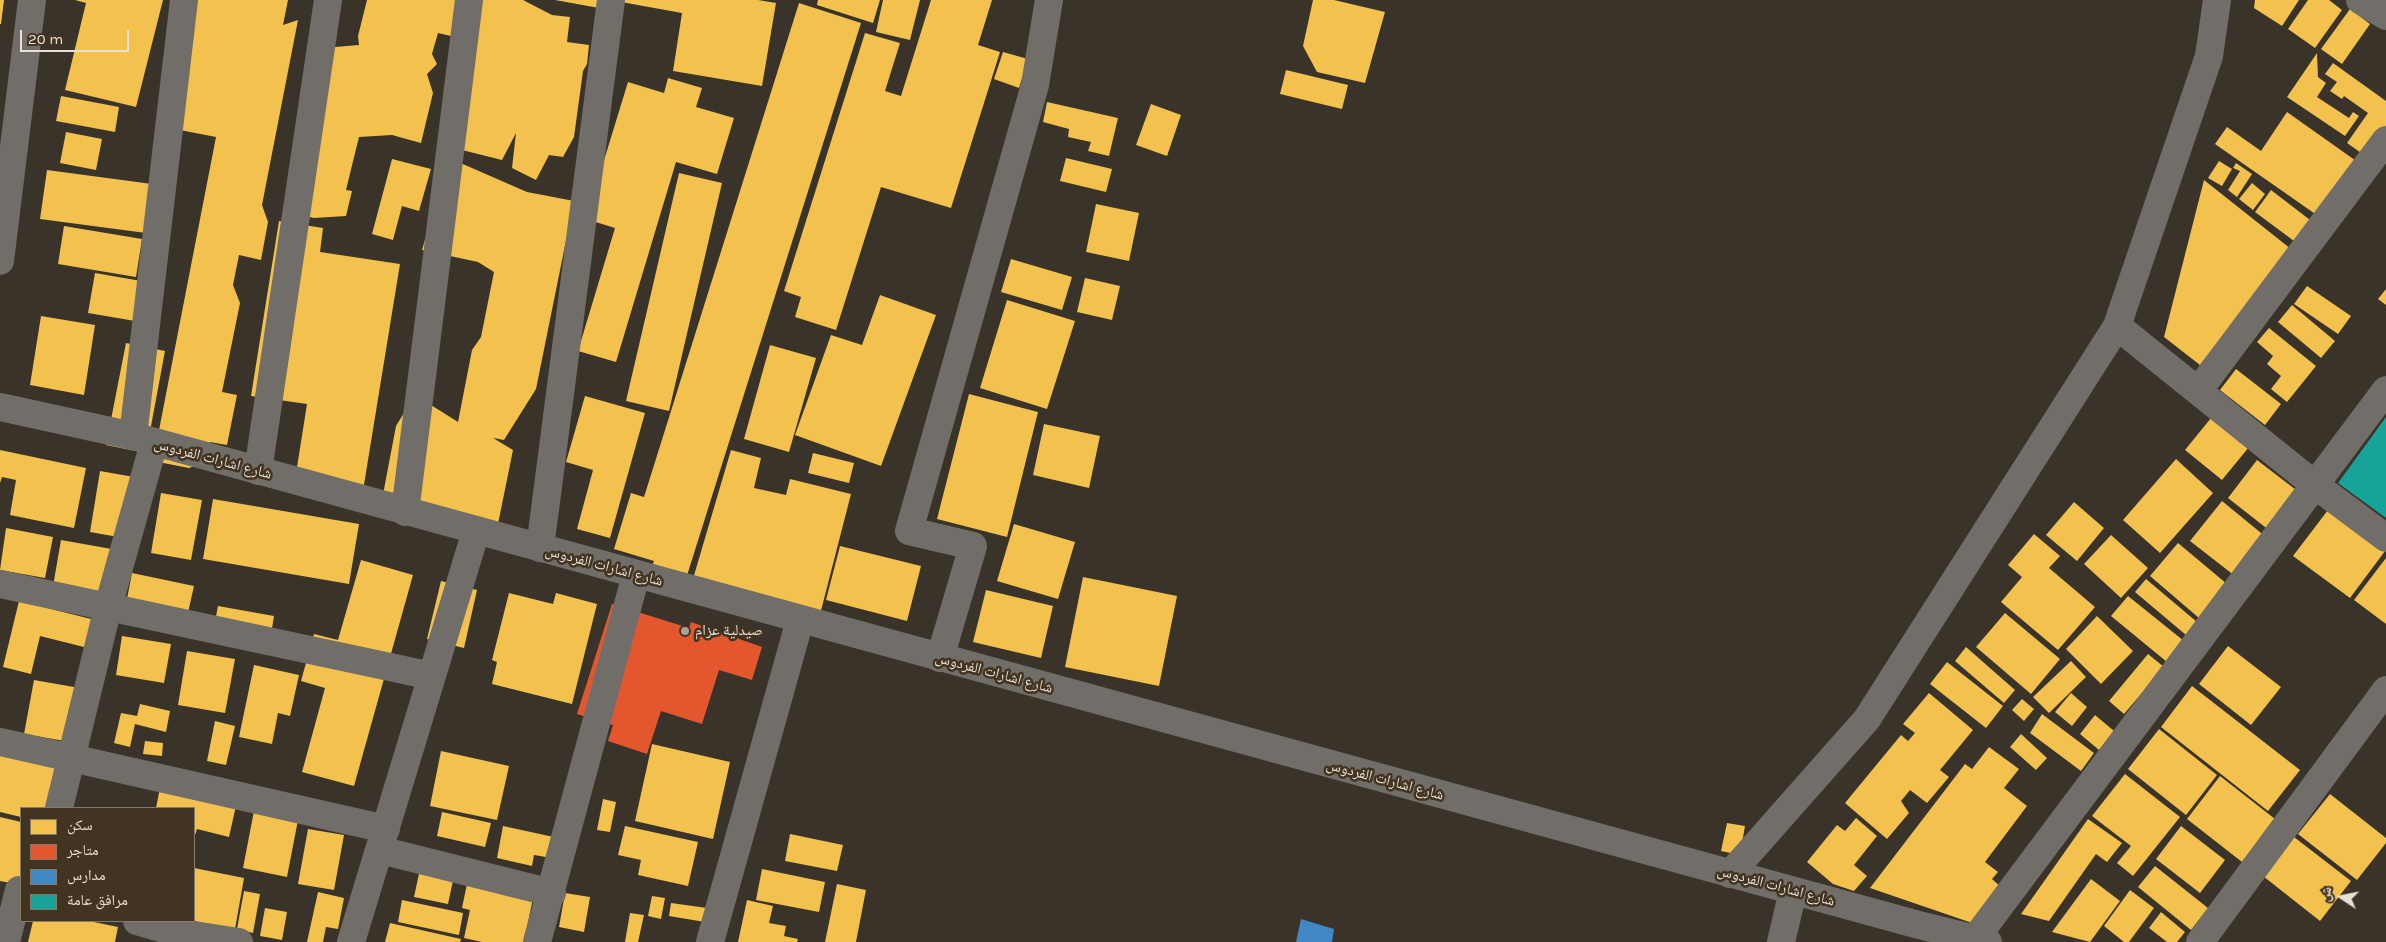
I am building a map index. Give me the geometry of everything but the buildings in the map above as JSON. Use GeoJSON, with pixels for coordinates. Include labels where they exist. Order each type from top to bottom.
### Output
{"type":"FeatureCollection","features":[{"type":"Feature","properties":{"kind":"street"},"geometry":{"type":"LineString","coordinates":[[0,261],[32,0]]}},
{"type":"Feature","properties":{"kind":"street"},"geometry":{"type":"LineString","coordinates":[[59,807],[73,759],[144,440],[184,0]]}},
{"type":"Feature","properties":{"kind":"street"},"geometry":{"type":"LineString","coordinates":[[258,471],[328,0]]}},
{"type":"Feature","properties":{"kind":"street"},"geometry":{"type":"LineString","coordinates":[[405,512],[468,0]]}},
{"type":"Feature","properties":{"kind":"street"},"geometry":{"type":"LineString","coordinates":[[540,548],[611,0]]}},
{"type":"Feature","properties":{"kind":"street"},"geometry":{"type":"LineString","coordinates":[[940,658],[973,546],[909,531],[1035,85],[1049,0]]}},
{"type":"Feature","properties":{"kind":"street"},"geometry":{"type":"LineString","coordinates":[[1730,874],[1867,719],[2116,326],[2209,56],[2217,0]]}},
{"type":"Feature","properties":{"kind":"street"},"geometry":{"type":"LineString","coordinates":[[2360,0],[2386,16]]}},
{"type":"Feature","properties":{"kind":"street"},"geometry":{"type":"LineString","coordinates":[[2198,391],[2386,140]]}},
{"type":"Feature","properties":{"kind":"street"},"geometry":{"type":"LineString","coordinates":[[2116,326],[2315,485],[2386,538]]}},
{"type":"Feature","properties":{"kind":"street"},"geometry":{"type":"LineString","coordinates":[[1982,940],[2386,390]]}},
{"type":"Feature","properties":{"kind":"street","name":"شارع اشارات الفردوس"},"geometry":{"type":"LineString","coordinates":[[0,407],[144,440],[1730,874],[1982,940]]}},
{"type":"Feature","properties":{"kind":"street"},"geometry":{"type":"LineString","coordinates":[[351,942],[476,531]]}},
{"type":"Feature","properties":{"kind":"street"},"geometry":{"type":"LineString","coordinates":[[537,942],[552,893],[636,575]]}},
{"type":"Feature","properties":{"kind":"street"},"geometry":{"type":"LineString","coordinates":[[0,584],[432,676]]}},
{"type":"Feature","properties":{"kind":"street"},"geometry":{"type":"LineString","coordinates":[[710,942],[800,620]]}},
{"type":"Feature","properties":{"kind":"street"},"geometry":{"type":"LineString","coordinates":[[2200,942],[2386,690]]}},
{"type":"Feature","properties":{"kind":"street"},"geometry":{"type":"LineString","coordinates":[[0,742],[73,759],[383,840],[552,893]]}},
{"type":"Feature","properties":{"kind":"street"},"geometry":{"type":"LineString","coordinates":[[6,942],[13,889]]}},
{"type":"Feature","properties":{"kind":"street"},"geometry":{"type":"LineString","coordinates":[[1781,942],[1793,891]]}},
{"type":"Feature","properties":{"kind":"street"},"geometry":{"type":"LineString","coordinates":[[139,922],[172,937],[239,942]]}},
{"type":"Feature","properties":{"kind":"place","name":"صيدلية عزام"},"geometry":{"type":"Point","coordinates":[685,631]}}]}
